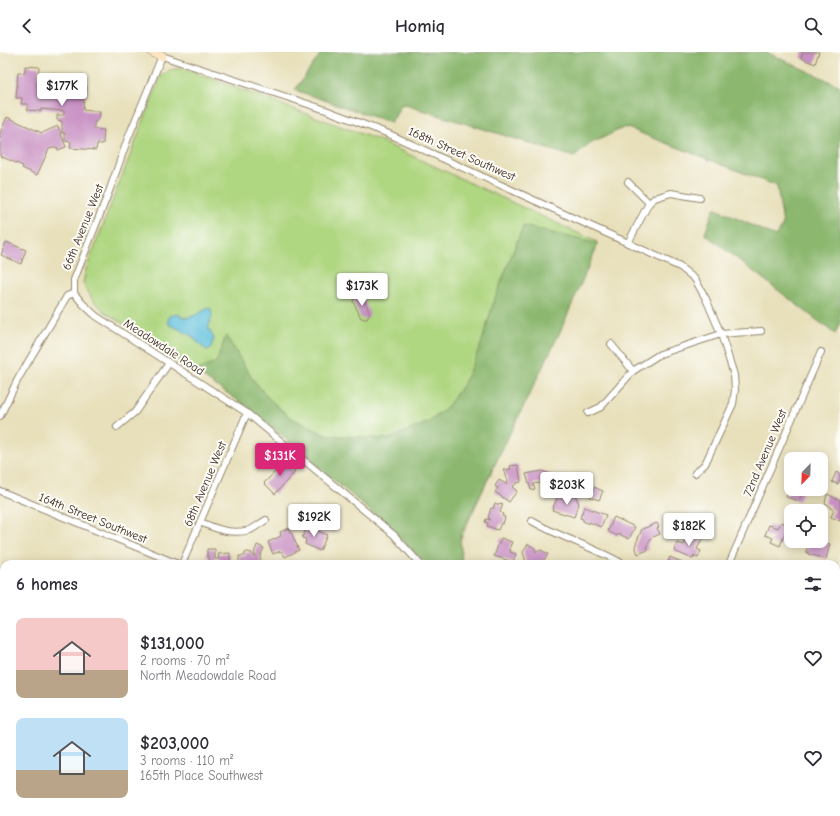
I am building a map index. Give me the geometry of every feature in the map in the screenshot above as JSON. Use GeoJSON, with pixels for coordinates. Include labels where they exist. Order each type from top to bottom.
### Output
{"type":"FeatureCollection","features":[{"type":"Feature","properties":{"kind":"street","name":"168th Street Southwest"},"geometry":{"type":"LineString","coordinates":[[152,52],[323,109],[389,134],[680,267],[695,279],[706,299],[721,334],[734,375],[735,390],[733,404],[705,464],[695,473]]}},
{"type":"Feature","properties":{"kind":"street","name":"66th Avenue West"},"geometry":{"type":"LineString","coordinates":[[74,293],[74,280],[110,189],[128,138],[162,56]]}},
{"type":"Feature","properties":{"kind":"street"},"geometry":{"type":"LineString","coordinates":[[628,182],[649,202]]}},
{"type":"Feature","properties":{"kind":"street"},"geometry":{"type":"LineString","coordinates":[[628,243],[649,202],[655,198],[671,193],[700,198]]}},
{"type":"Feature","properties":{"kind":"street"},"geometry":{"type":"LineString","coordinates":[[0,416],[18,379],[67,296],[74,293]]}},
{"type":"Feature","properties":{"kind":"street","name":"Meadowdale Road"},"geometry":{"type":"LineString","coordinates":[[74,293],[82,304],[96,316],[247,413],[394,535],[416,560]]}},
{"type":"Feature","properties":{"kind":"street"},"geometry":{"type":"LineString","coordinates":[[588,413],[601,407],[633,371],[660,354],[721,334],[761,331]]}},
{"type":"Feature","properties":{"kind":"street"},"geometry":{"type":"LineString","coordinates":[[611,344],[633,371]]}},
{"type":"Feature","properties":{"kind":"street","name":"72nd Avenue West"},"geometry":{"type":"LineString","coordinates":[[731,560],[821,352]]}},
{"type":"Feature","properties":{"kind":"street"},"geometry":{"type":"LineString","coordinates":[[117,428],[136,412],[169,363]]}},
{"type":"Feature","properties":{"kind":"street","name":"68th Avenue West"},"geometry":{"type":"LineString","coordinates":[[184,560],[247,413]]}},
{"type":"Feature","properties":{"kind":"street","name":"164th Street Southwest"},"geometry":{"type":"LineString","coordinates":[[0,491],[168,560]]}},
{"type":"Feature","properties":{"kind":"street"},"geometry":{"type":"LineString","coordinates":[[200,522],[221,531],[235,532],[250,529],[266,520]]}},
{"type":"Feature","properties":{"kind":"street"},"geometry":{"type":"LineString","coordinates":[[532,521],[548,530],[616,560]]}},
{"type":"Feature","properties":{"kind":"green space"},"geometry":{"type":"Polygon","coordinates":[[[322,52],[766,52],[840,86],[840,323],[835,334],[705,234],[714,208],[775,236],[783,225],[777,186],[625,127],[590,144],[574,157],[402,104],[391,123],[295,90],[322,52]]]}},
{"type":"Feature","properties":{"kind":"green space"},"geometry":{"type":"Polygon","coordinates":[[[182,68],[378,140],[597,242],[451,560],[444,560],[249,407],[104,311],[92,299],[83,283],[86,269],[161,76],[170,70],[182,68]]]}},
{"type":"Feature","properties":{"kind":"green space"},"geometry":{"type":"Polygon","coordinates":[[[523,226],[598,244],[560,332],[460,535],[462,560],[423,560],[382,521],[248,407],[194,371],[216,363],[226,336],[252,378],[269,399],[290,417],[325,435],[389,439],[429,422],[448,406],[465,381],[481,344],[495,298],[523,226]]]}},
{"type":"Feature","properties":{"kind":"water"},"geometry":{"type":"Polygon","coordinates":[[[209,308],[211,309],[212,317],[208,328],[214,338],[211,348],[208,351],[192,336],[169,324],[168,320],[170,316],[178,314],[190,317],[209,308]]]}},
{"type":"Feature","properties":{"kind":"building"},"geometry":{"type":"Polygon","coordinates":[[[803,52],[819,52],[815,64],[801,58],[803,52]]]}},
{"type":"Feature","properties":{"kind":"building"},"geometry":{"type":"Polygon","coordinates":[[[25,66],[39,67],[38,78],[45,79],[50,74],[56,74],[55,91],[59,92],[60,86],[63,87],[64,83],[67,84],[67,81],[79,82],[78,86],[87,86],[83,110],[100,112],[99,118],[94,123],[94,129],[104,130],[103,144],[97,144],[96,150],[70,148],[71,142],[65,141],[65,133],[62,133],[62,121],[57,120],[57,115],[64,115],[64,111],[41,109],[41,111],[27,110],[28,104],[21,104],[22,98],[16,98],[18,73],[25,73],[25,66]]]}},
{"type":"Feature","properties":{"kind":"building"},"geometry":{"type":"Polygon","coordinates":[[[7,117],[42,133],[58,126],[66,147],[58,150],[57,147],[49,149],[37,175],[22,168],[23,166],[0,156],[0,133],[7,117]]]}},
{"type":"Feature","properties":{"kind":"building"},"geometry":{"type":"Polygon","coordinates":[[[6,242],[26,250],[21,264],[1,255],[6,242]]]}},
{"type":"Feature","properties":{"kind":"building"},"geometry":{"type":"Polygon","coordinates":[[[357,295],[363,297],[370,314],[367,319],[361,318],[353,301],[357,295]]]}},
{"type":"Feature","properties":{"kind":"building"},"geometry":{"type":"Polygon","coordinates":[[[281,459],[295,472],[275,494],[264,483],[279,468],[276,465],[281,459]]]}},
{"type":"Feature","properties":{"kind":"building"},"geometry":{"type":"Polygon","coordinates":[[[518,465],[521,482],[512,487],[517,491],[509,502],[495,492],[498,488],[495,486],[499,480],[506,484],[508,481],[504,470],[511,469],[510,466],[518,465]]]}},
{"type":"Feature","properties":{"kind":"building"},"geometry":{"type":"Polygon","coordinates":[[[542,471],[556,477],[551,487],[541,483],[533,484],[535,489],[531,490],[526,474],[542,471]]]}},
{"type":"Feature","properties":{"kind":"building"},"geometry":{"type":"Polygon","coordinates":[[[836,472],[840,474],[838,484],[832,482],[836,472]]]}},
{"type":"Feature","properties":{"kind":"building"},"geometry":{"type":"Polygon","coordinates":[[[594,487],[603,491],[599,500],[590,497],[594,487]]]}},
{"type":"Feature","properties":{"kind":"building"},"geometry":{"type":"Polygon","coordinates":[[[828,494],[840,500],[840,521],[831,517],[834,510],[825,503],[828,494]]]}},
{"type":"Feature","properties":{"kind":"building"},"geometry":{"type":"Polygon","coordinates":[[[575,495],[579,504],[574,517],[552,510],[558,496],[566,499],[575,495]]]}},
{"type":"Feature","properties":{"kind":"building"},"geometry":{"type":"Polygon","coordinates":[[[786,496],[801,496],[799,501],[786,496]]]}},
{"type":"Feature","properties":{"kind":"building"},"geometry":{"type":"Polygon","coordinates":[[[495,503],[499,505],[500,503],[503,504],[500,512],[503,514],[502,516],[505,517],[503,524],[501,523],[498,530],[487,526],[488,523],[485,522],[486,519],[490,519],[488,518],[491,508],[493,509],[495,503]]]}},
{"type":"Feature","properties":{"kind":"building"},"geometry":{"type":"Polygon","coordinates":[[[584,507],[606,515],[601,527],[589,522],[589,524],[580,518],[584,507]]]}},
{"type":"Feature","properties":{"kind":"building"},"geometry":{"type":"Polygon","coordinates":[[[614,517],[635,527],[629,539],[619,534],[617,536],[608,531],[614,517]]]}},
{"type":"Feature","properties":{"kind":"building"},"geometry":{"type":"Polygon","coordinates":[[[781,522],[784,523],[784,536],[780,546],[771,542],[773,538],[765,535],[769,525],[778,528],[781,522]]]}},
{"type":"Feature","properties":{"kind":"building"},"geometry":{"type":"Polygon","coordinates":[[[657,523],[659,527],[657,528],[660,534],[651,538],[647,546],[648,550],[638,554],[635,546],[642,529],[657,523]]]}},
{"type":"Feature","properties":{"kind":"building"},"geometry":{"type":"Polygon","coordinates":[[[307,526],[327,535],[320,551],[305,544],[306,539],[302,538],[307,526]]]}},
{"type":"Feature","properties":{"kind":"building"},"geometry":{"type":"Polygon","coordinates":[[[289,528],[299,550],[285,557],[281,551],[273,554],[268,542],[281,536],[280,532],[289,528]]]}},
{"type":"Feature","properties":{"kind":"building"},"geometry":{"type":"Polygon","coordinates":[[[687,533],[702,539],[697,549],[701,551],[698,558],[694,556],[693,559],[674,551],[677,543],[684,545],[687,533]]]}},
{"type":"Feature","properties":{"kind":"building"},"geometry":{"type":"Polygon","coordinates":[[[501,538],[512,542],[509,549],[511,550],[510,552],[516,554],[514,560],[507,560],[494,556],[501,538]]]}},
{"type":"Feature","properties":{"kind":"building"},"geometry":{"type":"Polygon","coordinates":[[[828,543],[830,544],[826,559],[808,554],[808,552],[806,552],[807,548],[828,548],[828,543]]]}},
{"type":"Feature","properties":{"kind":"building"},"geometry":{"type":"Polygon","coordinates":[[[528,544],[535,548],[536,552],[541,550],[548,554],[544,560],[525,560],[523,552],[528,544]]]}},
{"type":"Feature","properties":{"kind":"building"},"geometry":{"type":"Polygon","coordinates":[[[257,545],[264,548],[260,556],[260,560],[239,560],[239,556],[245,556],[245,553],[247,552],[252,553],[252,556],[255,556],[254,553],[257,545]]]}},
{"type":"Feature","properties":{"kind":"building"},"geometry":{"type":"Polygon","coordinates":[[[207,549],[215,549],[215,559],[219,559],[218,554],[230,553],[230,560],[209,560],[209,557],[207,557],[207,549]]]}},
{"type":"Feature","properties":{"kind":"building"},"geometry":{"type":"Polygon","coordinates":[[[670,557],[677,560],[669,560],[670,557]]]}}]}
